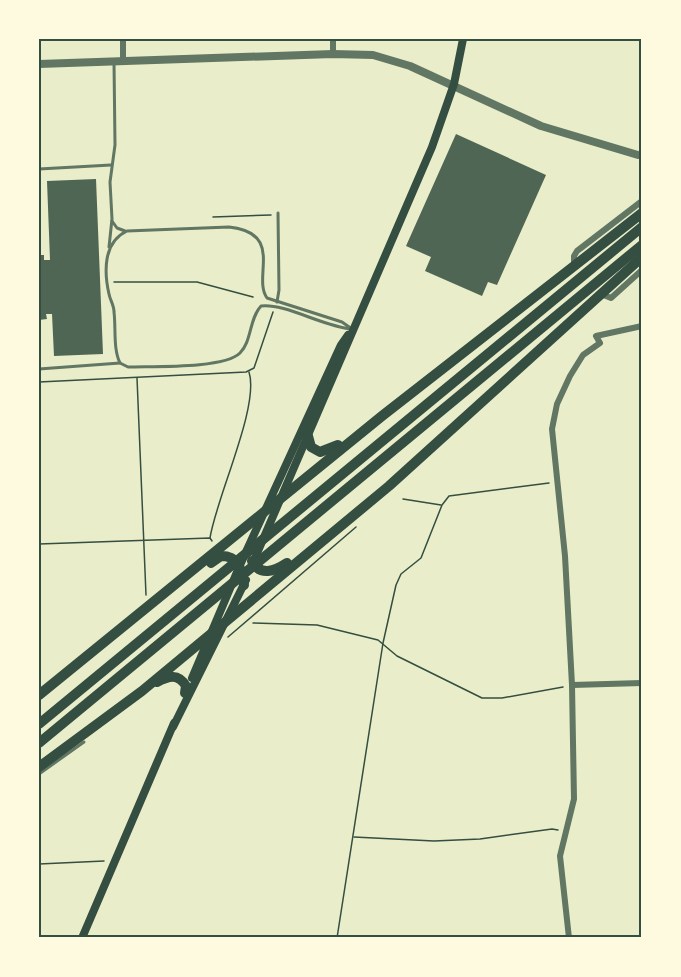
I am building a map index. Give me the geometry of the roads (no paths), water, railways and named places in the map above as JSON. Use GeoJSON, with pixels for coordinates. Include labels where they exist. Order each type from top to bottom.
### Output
{"type":"FeatureCollection","features":[{"type":"Feature","properties":{"kind":"highway"},"geometry":{"type":"LineString","coordinates":[[39,695],[382,416],[642,213]]}},
{"type":"Feature","properties":{"kind":"highway"},"geometry":{"type":"LineString","coordinates":[[39,723],[191,601],[642,227]]}},
{"type":"Feature","properties":{"kind":"highway"},"geometry":{"type":"LineString","coordinates":[[39,742],[642,245]]}},
{"type":"Feature","properties":{"kind":"highway"},"geometry":{"type":"LineString","coordinates":[[39,768],[142,691],[431,450],[642,257]]}},
{"type":"Feature","properties":{"kind":"highway"},"geometry":{"type":"LineString","coordinates":[[308,436],[314,450],[325,452],[382,416]]}},
{"type":"Feature","properties":{"kind":"highway"},"geometry":{"type":"LineString","coordinates":[[249,544],[253,564],[262,571],[274,570],[334,531]]}},
{"type":"Feature","properties":{"kind":"highway"},"geometry":{"type":"LineString","coordinates":[[180,581],[221,556],[230,557],[240,565],[244,585]]}},
{"type":"Feature","properties":{"kind":"highway"},"geometry":{"type":"LineString","coordinates":[[142,691],[172,676],[184,683],[185,693]]}},
{"type":"Feature","properties":{"kind":"main road"},"geometry":{"type":"LineString","coordinates":[[82,938],[173,727],[244,585],[347,348],[352,329],[432,147],[454,84],[463,39]]}},
{"type":"Feature","properties":{"kind":"main road"},"geometry":{"type":"LineString","coordinates":[[173,727],[185,693],[249,544],[341,345],[352,329]]}},
{"type":"Feature","properties":{"kind":"street"},"geometry":{"type":"LineString","coordinates":[[123,39],[123,61]]}},
{"type":"Feature","properties":{"kind":"street"},"geometry":{"type":"LineString","coordinates":[[333,39],[333,54]]}},
{"type":"Feature","properties":{"kind":"street"},"geometry":{"type":"LineString","coordinates":[[39,64],[333,54],[389,59],[454,84],[541,126],[640,155]]}},
{"type":"Feature","properties":{"kind":"street"},"geometry":{"type":"LineString","coordinates":[[574,266],[574,256],[578,251],[642,201]]}},
{"type":"Feature","properties":{"kind":"street"},"geometry":{"type":"LineString","coordinates":[[601,294],[611,298],[642,270]]}},
{"type":"Feature","properties":{"kind":"street"},"geometry":{"type":"LineString","coordinates":[[568,938],[560,871],[561,846],[575,790],[572,685],[565,556],[552,440],[553,416],[570,376],[583,355],[600,343],[596,336],[642,326]]}},
{"type":"Feature","properties":{"kind":"street"},"geometry":{"type":"LineString","coordinates":[[572,685],[642,683]]}},
{"type":"Feature","properties":{"kind":"lane"},"geometry":{"type":"LineString","coordinates":[[114,62],[116,145],[111,165],[112,219],[107,254],[109,295],[114,307],[117,355],[120,363]]}},
{"type":"Feature","properties":{"kind":"lane"},"geometry":{"type":"LineString","coordinates":[[39,170],[111,165]]}},
{"type":"Feature","properties":{"kind":"lane"},"geometry":{"type":"LineString","coordinates":[[277,302],[278,213]]}},
{"type":"Feature","properties":{"kind":"lane"},"geometry":{"type":"LineString","coordinates":[[112,219],[117,228],[127,231],[229,227],[246,231],[255,237],[264,255],[264,295],[277,302],[342,322],[352,329]]}},
{"type":"Feature","properties":{"kind":"lane"},"geometry":{"type":"LineString","coordinates":[[107,254],[115,240],[127,231]]}},
{"type":"Feature","properties":{"kind":"lane"},"geometry":{"type":"LineString","coordinates":[[39,369],[120,363],[128,367],[209,363],[234,357],[246,344],[261,306],[275,307],[340,328],[352,329]]}},
{"type":"Feature","properties":{"kind":"lane"},"geometry":{"type":"LineString","coordinates":[[39,774],[84,742]]}}]}
